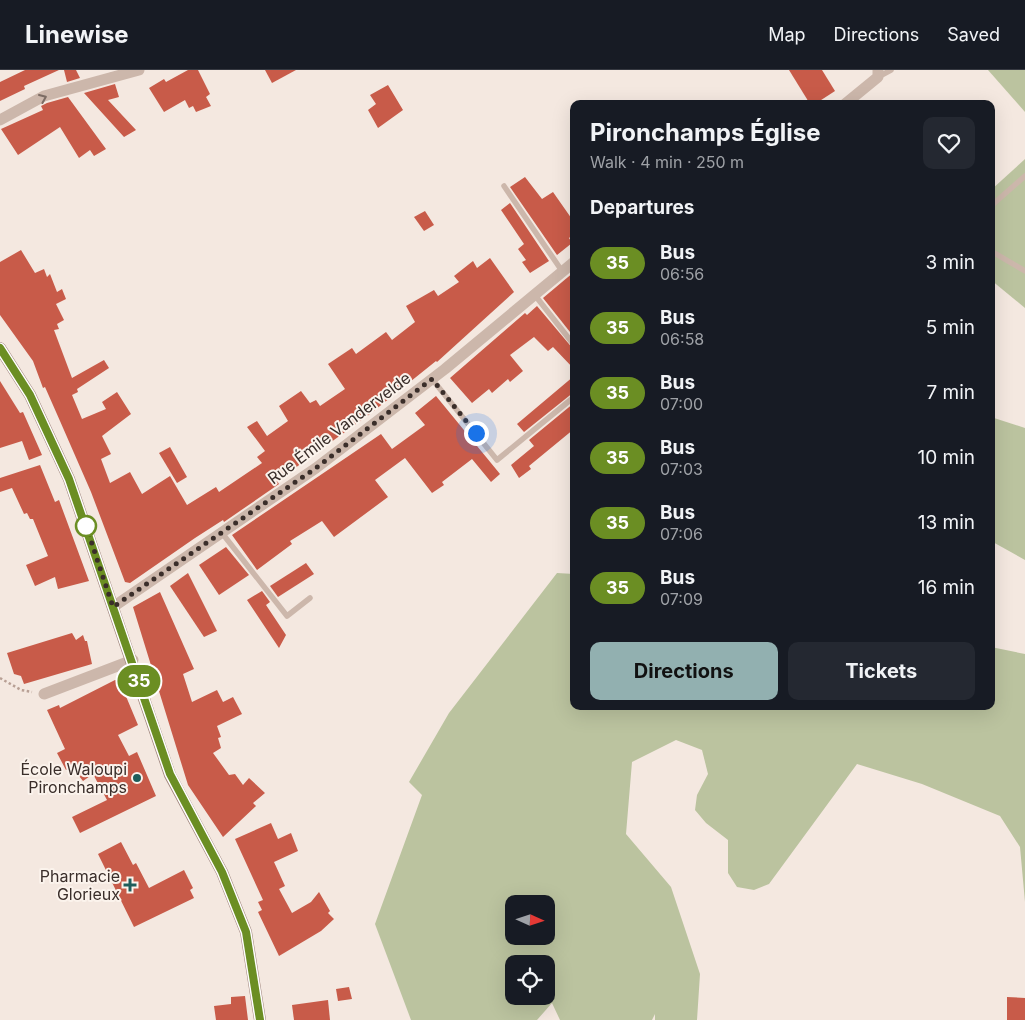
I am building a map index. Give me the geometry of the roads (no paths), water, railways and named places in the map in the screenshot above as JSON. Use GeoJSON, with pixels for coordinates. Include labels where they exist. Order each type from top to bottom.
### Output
{"type":"FeatureCollection","features":[{"type":"Feature","properties":{"kind":"main road"},"geometry":{"type":"LineString","coordinates":[[0,348],[30,395],[69,479],[170,774],[222,872],[246,932],[260,1020]]}},
{"type":"Feature","properties":{"kind":"street"},"geometry":{"type":"LineString","coordinates":[[0,120],[44,96],[139,70]]}},
{"type":"Feature","properties":{"kind":"street"},"geometry":{"type":"LineString","coordinates":[[849,100],[878,74]]}},
{"type":"Feature","properties":{"kind":"street","name":"Rue Émile Vandervelde"},"geometry":{"type":"LineString","coordinates":[[113,607],[316,468],[432,379],[570,265]]}},
{"type":"Feature","properties":{"kind":"street"},"geometry":{"type":"LineString","coordinates":[[44,694],[132,660]]}},
{"type":"Feature","properties":{"kind":"lane"},"geometry":{"type":"LineString","coordinates":[[878,74],[891,70]]}},
{"type":"Feature","properties":{"kind":"lane"},"geometry":{"type":"LineString","coordinates":[[995,202],[1025,176]]}},
{"type":"Feature","properties":{"kind":"lane"},"geometry":{"type":"LineString","coordinates":[[504,186],[562,271]]}},
{"type":"Feature","properties":{"kind":"lane"},"geometry":{"type":"LineString","coordinates":[[995,253],[1025,271]]}},
{"type":"Feature","properties":{"kind":"lane"},"geometry":{"type":"LineString","coordinates":[[534,294],[570,340]]}},
{"type":"Feature","properties":{"kind":"lane"},"geometry":{"type":"LineString","coordinates":[[432,379],[497,460],[570,400]]}},
{"type":"Feature","properties":{"kind":"lane"},"geometry":{"type":"LineString","coordinates":[[222,533],[287,616],[310,598]]}},
{"type":"Feature","properties":{"kind":"place","name":"École Waloupi Pironchamps"},"geometry":{"type":"Point","coordinates":[137,778]}},
{"type":"Feature","properties":{"kind":"place","name":"Pharmacie Glorieux"},"geometry":{"type":"Point","coordinates":[130,885]}}]}
